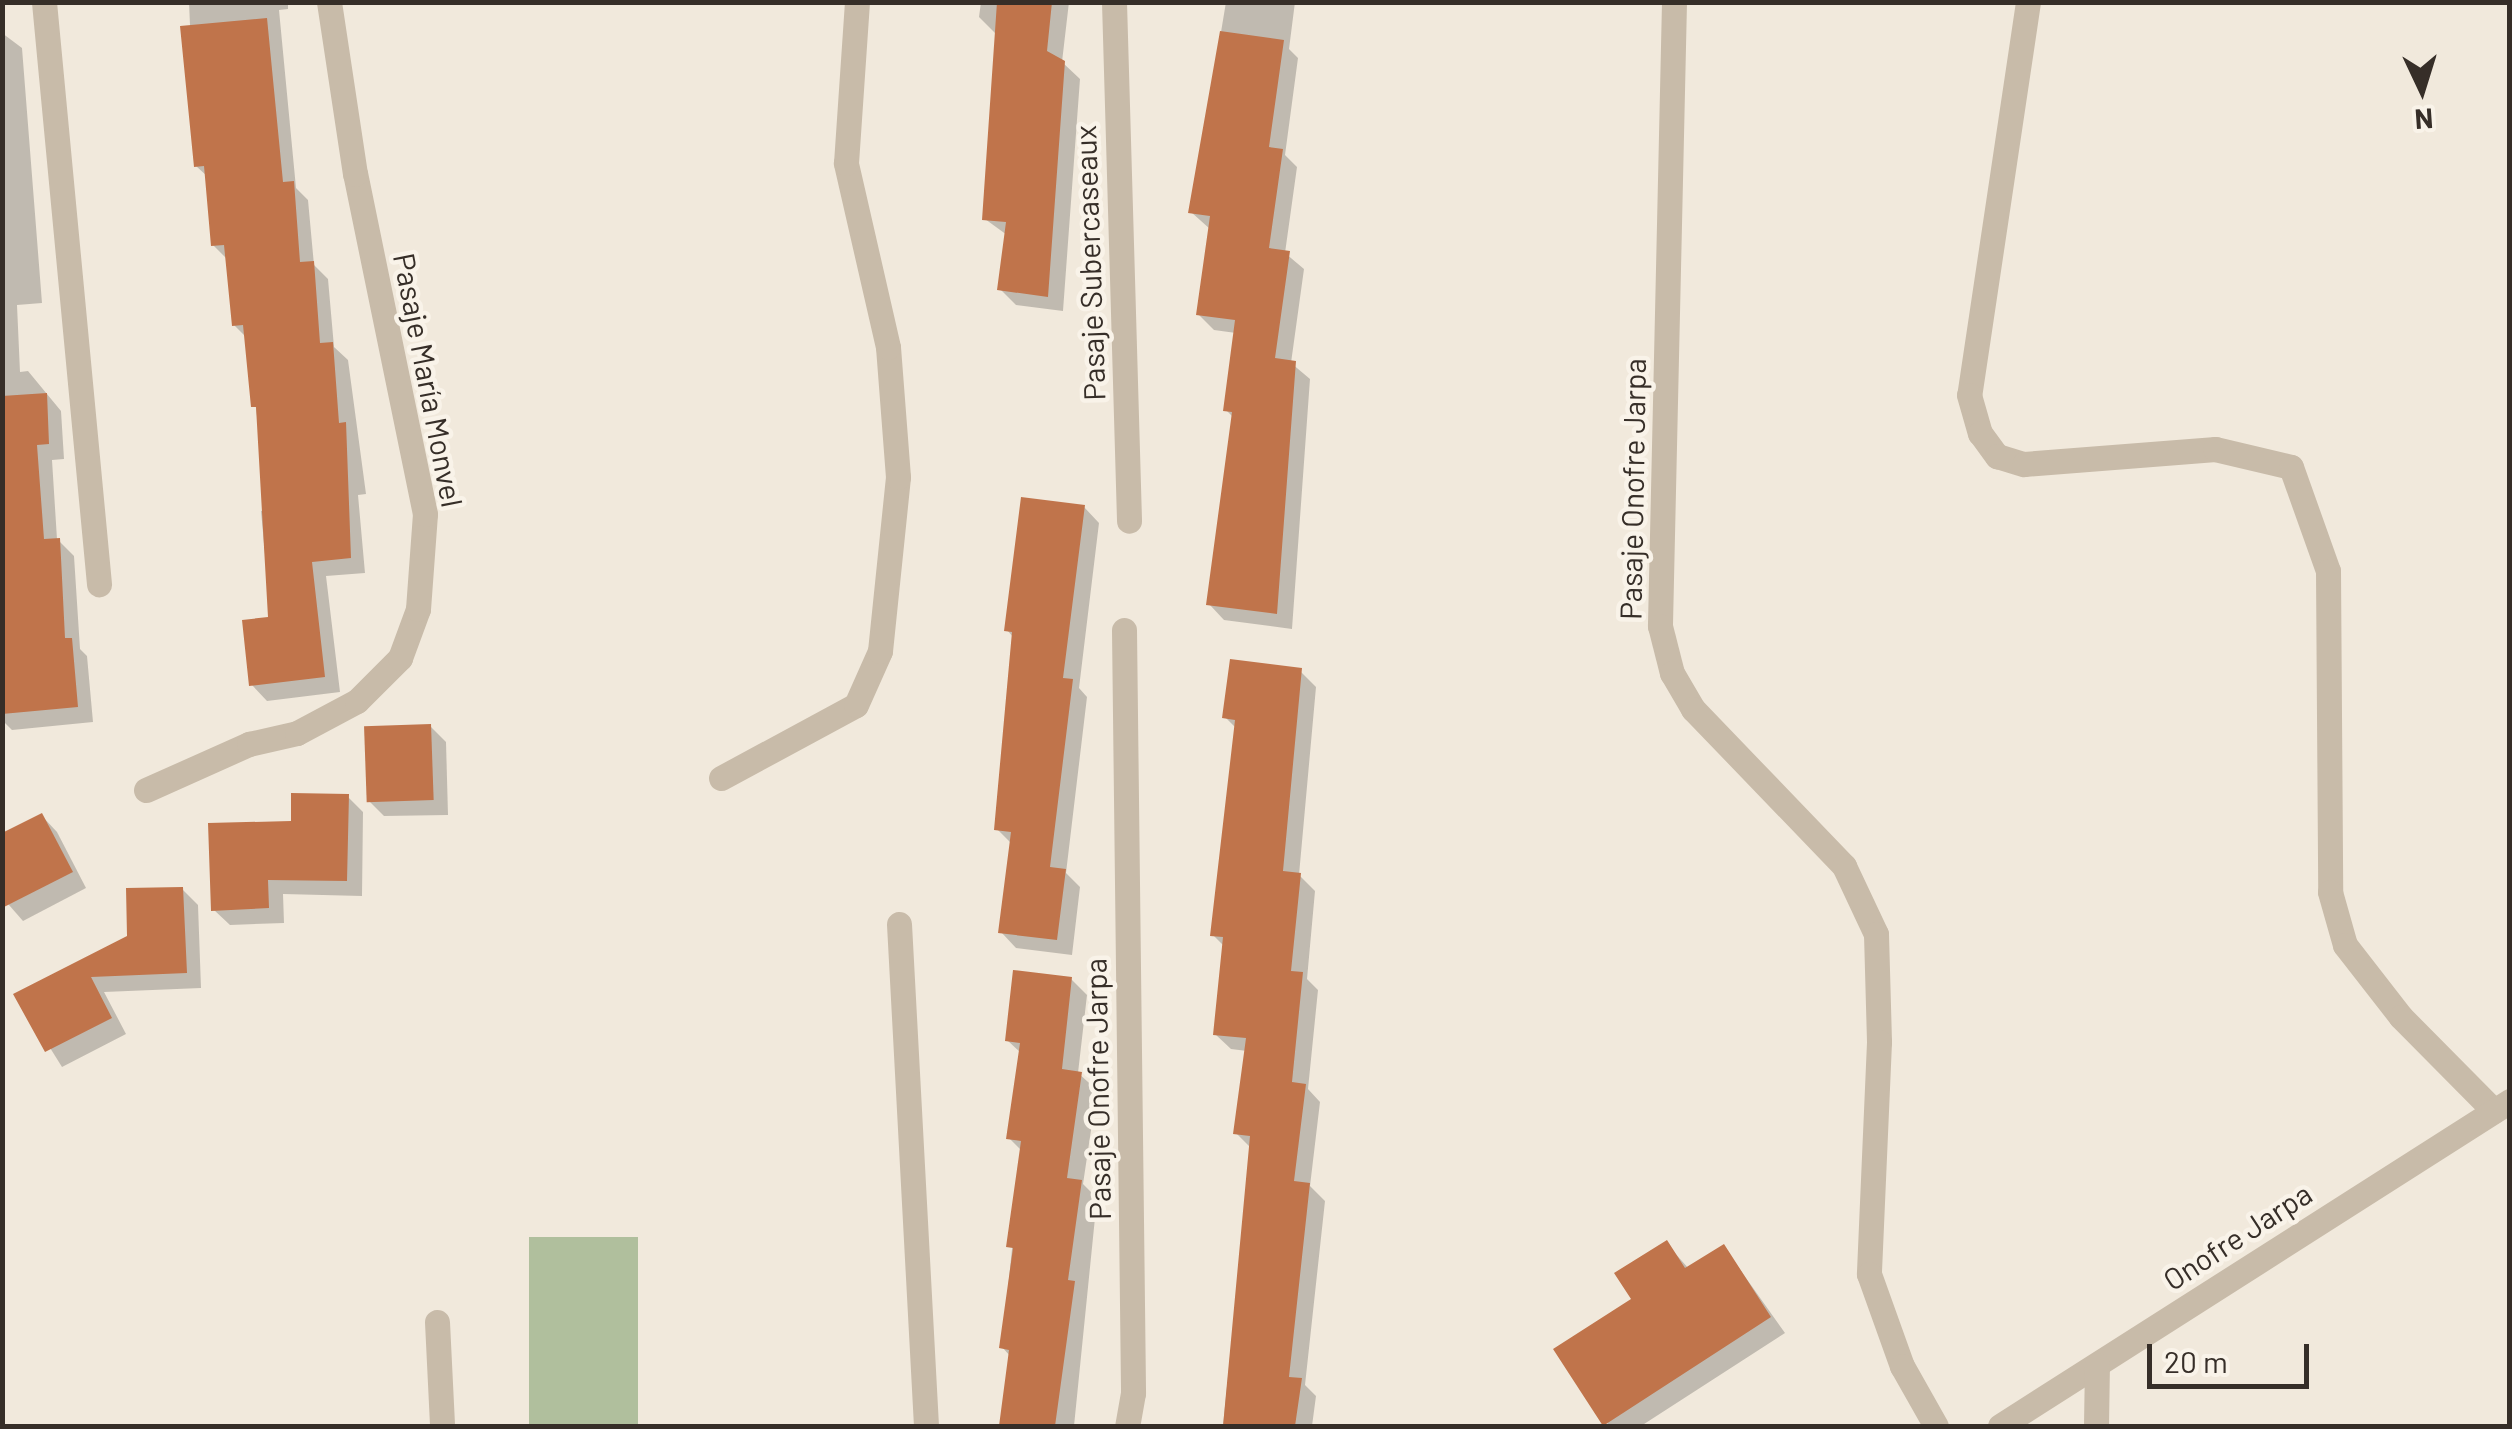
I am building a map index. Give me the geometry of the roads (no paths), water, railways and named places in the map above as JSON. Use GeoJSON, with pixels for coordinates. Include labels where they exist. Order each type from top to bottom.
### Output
{"type":"FeatureCollection","features":[{"type":"Feature","properties":{"kind":"street"},"geometry":{"type":"LineString","coordinates":[[44,2],[99,584]]}},
{"type":"Feature","properties":{"kind":"street","name":"Pasaje María Monvel"},"geometry":{"type":"LineString","coordinates":[[146,790],[250,744],[297,733],[357,701],[400,658],[418,609],[424,514],[420,480],[355,174],[329,2]]}},
{"type":"Feature","properties":{"kind":"street"},"geometry":{"type":"LineString","coordinates":[[721,778],[856,705],[880,651],[898,477],[888,347],[846,162],[857,2]]}},
{"type":"Feature","properties":{"kind":"street","name":"Pasaje Subercaseaux"},"geometry":{"type":"LineString","coordinates":[[1114,2],[1129,521]]}},
{"type":"Feature","properties":{"kind":"street","name":"Pasaje Onofre Jarpa"},"geometry":{"type":"LineString","coordinates":[[1674,2],[1660,626],[1672,673],[1693,709],[1844,866],[1876,934],[1879,1042],[1869,1274],[1902,1366],[1936,1426]]}},
{"type":"Feature","properties":{"kind":"street"},"geometry":{"type":"LineString","coordinates":[[2028,2],[1970,394],[1980,433],[1997,456],[2024,464],[2215,449],[2291,467],[2328,572],[2330,892],[2345,944],[2400,1017],[2502,1106]]}},
{"type":"Feature","properties":{"kind":"street","name":"Pasaje Onofre Jarpa"},"geometry":{"type":"LineString","coordinates":[[1124,630],[1133,1393],[1127,1426]]}},
{"type":"Feature","properties":{"kind":"street"},"geometry":{"type":"LineString","coordinates":[[899,924],[926,1426]]}},
{"type":"Feature","properties":{"kind":"street","name":"Onofre Jarpa"},"geometry":{"type":"LineString","coordinates":[[2000,1426],[2025,1419],[2097,1365],[2502,1106]]}},
{"type":"Feature","properties":{"kind":"street"},"geometry":{"type":"LineString","coordinates":[[437,1322],[442,1426]]}},
{"type":"Feature","properties":{"kind":"street"},"geometry":{"type":"LineString","coordinates":[[2096,1426],[2097,1365]]}}]}
